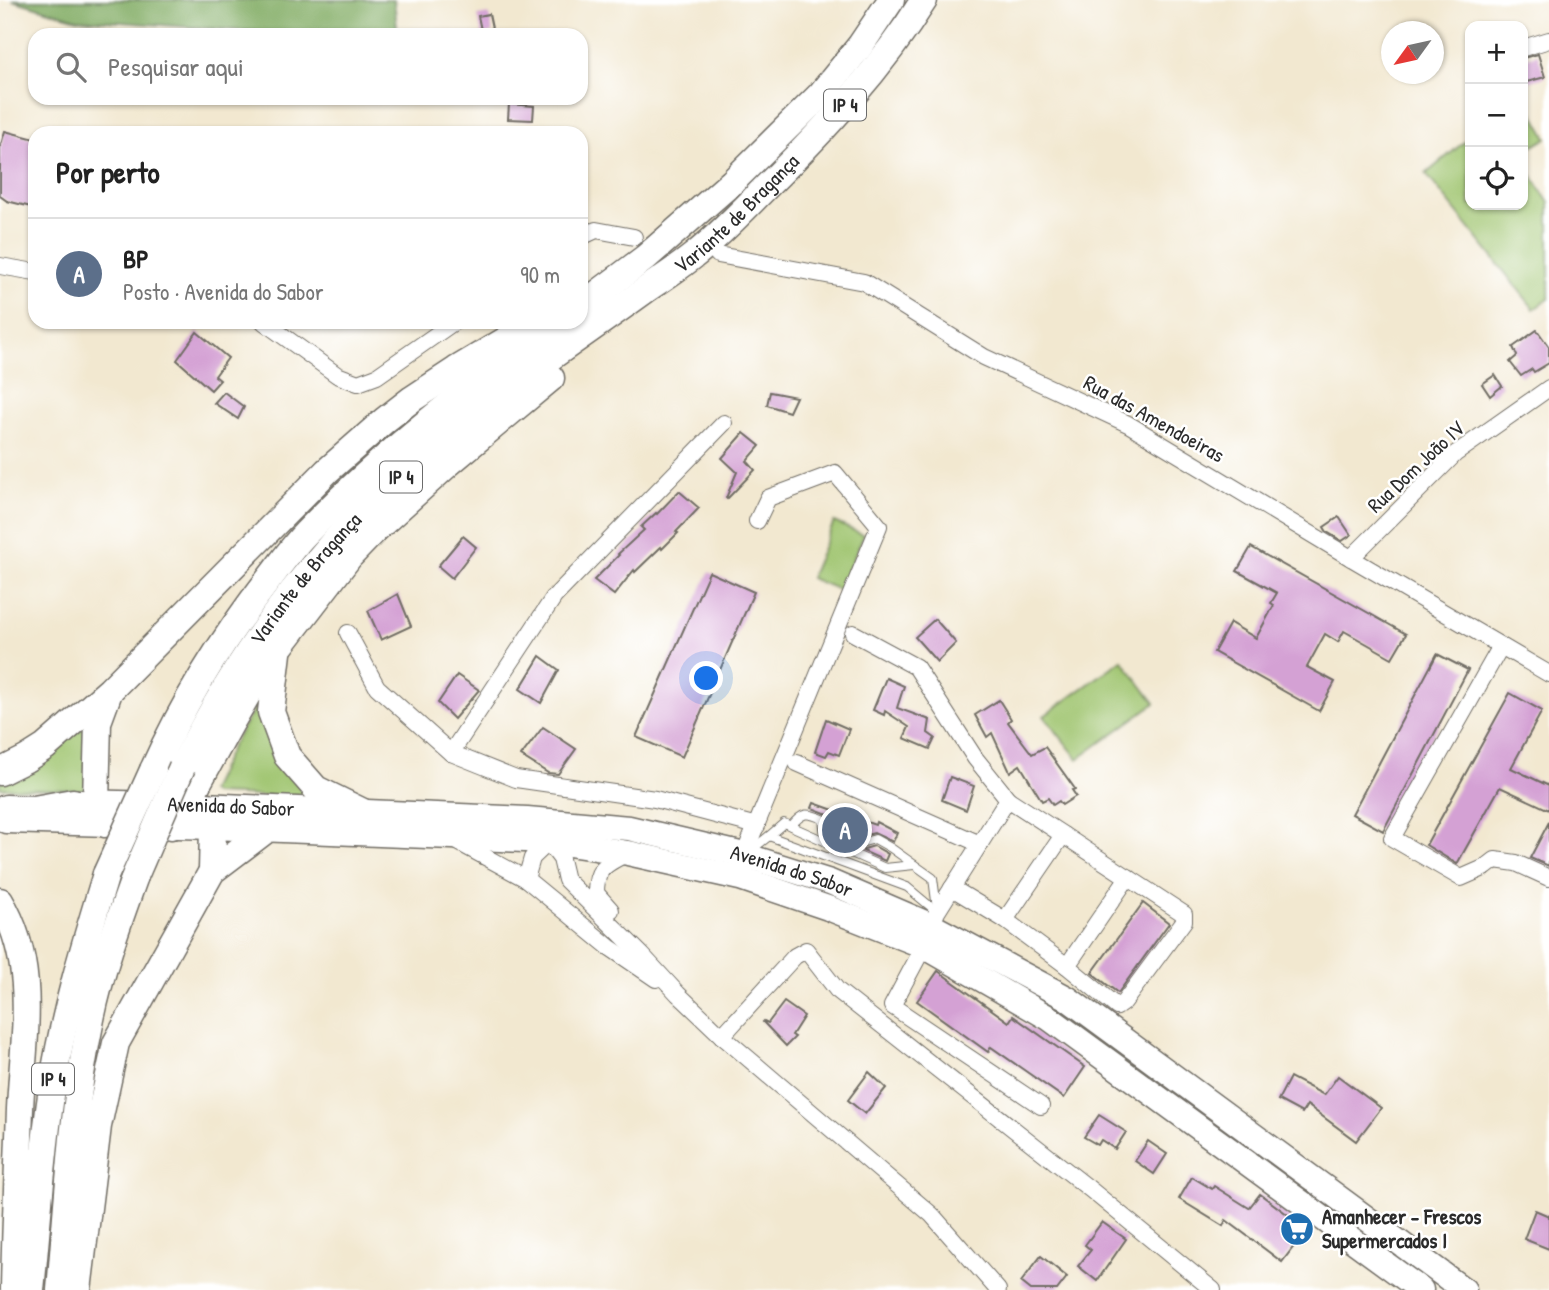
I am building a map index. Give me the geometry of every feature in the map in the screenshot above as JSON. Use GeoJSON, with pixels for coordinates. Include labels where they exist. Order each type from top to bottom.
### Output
{"type":"FeatureCollection","features":[{"type":"Feature","properties":{"kind":"highway","name":"Variante de Bragança"},"geometry":{"type":"LineString","coordinates":[[588,299],[640,248],[732,182],[821,94],[860,46],[891,0]]}},
{"type":"Feature","properties":{"kind":"highway","name":"Variante de Bragança"},"geometry":{"type":"LineString","coordinates":[[60,1290],[71,1150],[81,1072],[91,1017],[107,955],[135,876],[182,767],[248,653],[296,586],[330,545],[429,451],[487,405],[706,256],[733,220],[807,147],[869,78],[924,0]]}},
{"type":"Feature","properties":{"kind":"highway"},"geometry":{"type":"LineString","coordinates":[[588,290],[640,248]]}},
{"type":"Feature","properties":{"kind":"highway"},"geometry":{"type":"LineString","coordinates":[[212,871],[193,816],[237,712],[279,648],[349,556],[449,463],[634,311],[706,256]]}},
{"type":"Feature","properties":{"kind":"highway"},"geometry":{"type":"LineString","coordinates":[[0,772],[45,747],[110,690],[327,471],[385,420],[456,370],[524,329]]}},
{"type":"Feature","properties":{"kind":"highway","name":"Variante de Bragança"},"geometry":{"type":"LineString","coordinates":[[32,1290],[55,1070],[66,1012],[106,874],[169,734],[207,667],[244,612],[303,536],[342,496],[404,441],[549,329]]}},
{"type":"Feature","properties":{"kind":"highway"},"geometry":{"type":"LineString","coordinates":[[279,648],[271,712],[288,756],[316,789],[363,812]]}},
{"type":"Feature","properties":{"kind":"highway"},"geometry":{"type":"LineString","coordinates":[[0,811],[6,808],[91,810],[98,722],[110,690]]}},
{"type":"Feature","properties":{"kind":"highway"},"geometry":{"type":"LineString","coordinates":[[78,1290],[98,1126],[116,1043],[212,871],[266,830]]}},
{"type":"Feature","properties":{"kind":"highway"},"geometry":{"type":"LineString","coordinates":[[0,901],[18,940],[26,975],[27,1004],[20,1105],[14,1290]]}},
{"type":"Feature","properties":{"kind":"main road","name":"Avenida do Sabor"},"geometry":{"type":"LineString","coordinates":[[0,796],[91,810],[193,816],[363,812],[527,819],[629,828],[744,855],[830,882],[931,928],[1067,998],[1464,1290]]}},
{"type":"Feature","properties":{"kind":"main road","name":"Avenida do Sabor"},"geometry":{"type":"LineString","coordinates":[[0,821],[91,810]]}},
{"type":"Feature","properties":{"kind":"main road","name":"Avenida do Sabor"},"geometry":{"type":"LineString","coordinates":[[193,816],[266,830],[548,841],[628,853],[740,878],[828,908],[931,928],[1049,1018],[1420,1290]]}},
{"type":"Feature","properties":{"kind":"street"},"geometry":{"type":"LineString","coordinates":[[1528,46],[1549,40]]}},
{"type":"Feature","properties":{"kind":"street"},"geometry":{"type":"LineString","coordinates":[[588,234],[596,230],[640,248]]}},
{"type":"Feature","properties":{"kind":"street","name":"Rua das Amendoeiras"},"geometry":{"type":"LineString","coordinates":[[706,256],[864,282],[984,357],[1128,424],[1549,674]]}},
{"type":"Feature","properties":{"kind":"street"},"geometry":{"type":"LineString","coordinates":[[0,266],[28,271]]}},
{"type":"Feature","properties":{"kind":"street"},"geometry":{"type":"LineString","coordinates":[[274,329],[337,375],[358,383],[377,376],[444,329]]}},
{"type":"Feature","properties":{"kind":"street","name":"Rua Dom João IV"},"geometry":{"type":"LineString","coordinates":[[1350,558],[1455,454],[1549,388]]}},
{"type":"Feature","properties":{"kind":"street"},"geometry":{"type":"LineString","coordinates":[[451,754],[554,597],[724,423]]}},
{"type":"Feature","properties":{"kind":"street"},"geometry":{"type":"LineString","coordinates":[[744,855],[763,831],[849,595],[879,526],[835,474],[768,498],[757,521]]}},
{"type":"Feature","properties":{"kind":"street"},"geometry":{"type":"LineString","coordinates":[[348,633],[377,687],[451,754],[516,779],[655,799],[763,831]]}},
{"type":"Feature","properties":{"kind":"street"},"geometry":{"type":"LineString","coordinates":[[853,634],[916,667],[975,758],[1008,799],[1184,914],[1184,921],[1125,1002],[1117,1007],[1005,920],[952,888]]}},
{"type":"Feature","properties":{"kind":"street"},"geometry":{"type":"LineString","coordinates":[[1501,646],[1392,838],[1461,878],[1486,867],[1494,860],[1516,863],[1549,878]]}},
{"type":"Feature","properties":{"kind":"street"},"geometry":{"type":"LineString","coordinates":[[797,763],[980,844]]}},
{"type":"Feature","properties":{"kind":"street"},"geometry":{"type":"LineString","coordinates":[[1008,799],[952,888],[892,1006],[1041,1106]]}},
{"type":"Feature","properties":{"kind":"street"},"geometry":{"type":"LineString","coordinates":[[527,819],[561,859],[566,880],[678,994],[722,1036],[932,1215],[998,1290]]}},
{"type":"Feature","properties":{"kind":"street"},"geometry":{"type":"LineString","coordinates":[[526,879],[532,858],[548,841],[567,829],[605,834],[629,828]]}},
{"type":"Feature","properties":{"kind":"street"},"geometry":{"type":"LineString","coordinates":[[1005,920],[1063,835]]}},
{"type":"Feature","properties":{"kind":"street"},"geometry":{"type":"LineString","coordinates":[[451,838],[526,879],[609,947],[678,994]]}},
{"type":"Feature","properties":{"kind":"street"},"geometry":{"type":"LineString","coordinates":[[628,853],[604,867],[596,878],[596,894],[614,913],[642,955]]}},
{"type":"Feature","properties":{"kind":"street"},"geometry":{"type":"LineString","coordinates":[[1067,966],[1128,877]]}},
{"type":"Feature","properties":{"kind":"street"},"geometry":{"type":"LineString","coordinates":[[722,1036],[794,956],[806,950],[837,990],[1213,1290]]}},
{"type":"Feature","properties":{"kind":"lane"},"geometry":{"type":"LineString","coordinates":[[791,826],[800,816],[810,813],[823,820],[826,842]]}},
{"type":"Feature","properties":{"kind":"lane"},"geometry":{"type":"LineString","coordinates":[[763,831],[784,823],[885,868],[914,865]]}},
{"type":"Feature","properties":{"kind":"lane"},"geometry":{"type":"LineString","coordinates":[[763,831],[907,887],[931,928]]}},
{"type":"Feature","properties":{"kind":"lane"},"geometry":{"type":"LineString","coordinates":[[846,850],[875,839],[933,878],[931,928]]}},
{"type":"Feature","properties":{"kind":"green space"},"geometry":{"type":"Polygon","coordinates":[[[12,0],[394,0],[397,28],[204,28],[77,19],[12,0]]]}},
{"type":"Feature","properties":{"kind":"green space"},"geometry":{"type":"Polygon","coordinates":[[[1533,113],[1547,138],[1528,149],[1528,147],[1528,115],[1533,113]]]}},
{"type":"Feature","properties":{"kind":"green space"},"geometry":{"type":"Polygon","coordinates":[[[1465,141],[1465,210],[1528,210],[1528,169],[1549,203],[1549,299],[1534,309],[1426,174],[1465,141]]]}},
{"type":"Feature","properties":{"kind":"green space"},"geometry":{"type":"Polygon","coordinates":[[[834,522],[864,535],[839,590],[810,578],[834,522]]]}},
{"type":"Feature","properties":{"kind":"green space"},"geometry":{"type":"Polygon","coordinates":[[[1122,660],[1155,703],[1078,759],[1044,716],[1122,660]]]}},
{"type":"Feature","properties":{"kind":"green space"},"geometry":{"type":"Polygon","coordinates":[[[259,701],[310,798],[213,794],[210,791],[231,747],[259,701]]]}},
{"type":"Feature","properties":{"kind":"green space"},"geometry":{"type":"Polygon","coordinates":[[[87,725],[86,786],[83,790],[0,788],[0,782],[87,725]]]}},
{"type":"Feature","properties":{"kind":"green space"},"geometry":{"type":"Polygon","coordinates":[[[963,955],[1062,1005],[1262,1151],[1257,1157],[963,955]]]}},
{"type":"Feature","properties":{"kind":"building"},"geometry":{"type":"Polygon","coordinates":[[[489,14],[492,28],[481,28],[478,16],[489,14]]]}},
{"type":"Feature","properties":{"kind":"building"},"geometry":{"type":"Polygon","coordinates":[[[1538,54],[1545,77],[1528,82],[1528,57],[1538,54]]]}},
{"type":"Feature","properties":{"kind":"building"},"geometry":{"type":"Polygon","coordinates":[[[509,105],[534,106],[533,120],[508,119],[509,105]]]}},
{"type":"Feature","properties":{"kind":"building"},"geometry":{"type":"Polygon","coordinates":[[[5,131],[28,137],[28,206],[7,201],[0,196],[0,148],[5,131]]]}},
{"type":"Feature","properties":{"kind":"building"},"geometry":{"type":"Polygon","coordinates":[[[1537,330],[1549,347],[1549,363],[1521,376],[1510,362],[1517,356],[1513,347],[1537,330]]]}},
{"type":"Feature","properties":{"kind":"building"},"geometry":{"type":"Polygon","coordinates":[[[197,332],[228,358],[215,376],[220,380],[211,390],[177,360],[197,332]]]}},
{"type":"Feature","properties":{"kind":"building"},"geometry":{"type":"Polygon","coordinates":[[[1495,375],[1502,386],[1490,396],[1482,384],[1495,375]]]}},
{"type":"Feature","properties":{"kind":"building"},"geometry":{"type":"Polygon","coordinates":[[[224,392],[244,407],[238,419],[214,403],[224,392]]]}},
{"type":"Feature","properties":{"kind":"building"},"geometry":{"type":"Polygon","coordinates":[[[770,392],[796,397],[789,412],[767,405],[770,392]]]}},
{"type":"Feature","properties":{"kind":"building"},"geometry":{"type":"Polygon","coordinates":[[[744,433],[760,446],[747,461],[755,470],[727,499],[737,472],[722,458],[744,433]]]}},
{"type":"Feature","properties":{"kind":"building"},"geometry":{"type":"Polygon","coordinates":[[[679,491],[699,508],[676,532],[678,533],[635,572],[634,570],[614,595],[594,580],[644,530],[641,527],[679,491]]]}},
{"type":"Feature","properties":{"kind":"building"},"geometry":{"type":"Polygon","coordinates":[[[1339,517],[1351,535],[1342,541],[1327,532],[1324,527],[1339,517]]]}},
{"type":"Feature","properties":{"kind":"building"},"geometry":{"type":"Polygon","coordinates":[[[463,536],[476,547],[452,578],[438,566],[463,536]]]}},
{"type":"Feature","properties":{"kind":"building"},"geometry":{"type":"Polygon","coordinates":[[[1251,547],[1406,634],[1392,658],[1344,631],[1338,642],[1325,634],[1307,667],[1335,682],[1319,711],[1214,652],[1230,623],[1256,638],[1274,605],[1271,603],[1277,593],[1237,571],[1251,547]]]}},
{"type":"Feature","properties":{"kind":"building"},"geometry":{"type":"Polygon","coordinates":[[[709,572],[754,592],[682,757],[636,737],[709,572]]]}},
{"type":"Feature","properties":{"kind":"building"},"geometry":{"type":"Polygon","coordinates":[[[398,594],[411,626],[381,640],[368,611],[398,594]]]}},
{"type":"Feature","properties":{"kind":"building"},"geometry":{"type":"Polygon","coordinates":[[[935,619],[956,643],[937,662],[915,637],[935,619]]]}},
{"type":"Feature","properties":{"kind":"building"},"geometry":{"type":"Polygon","coordinates":[[[1437,654],[1468,670],[1383,831],[1352,814],[1437,654]]]}},
{"type":"Feature","properties":{"kind":"building"},"geometry":{"type":"Polygon","coordinates":[[[540,656],[559,670],[541,703],[520,689],[540,656]]]}},
{"type":"Feature","properties":{"kind":"building"},"geometry":{"type":"Polygon","coordinates":[[[457,675],[479,690],[454,719],[438,703],[457,675]]]}},
{"type":"Feature","properties":{"kind":"building"},"geometry":{"type":"Polygon","coordinates":[[[886,678],[904,686],[897,708],[930,720],[928,733],[935,738],[930,749],[904,738],[909,727],[885,711],[884,715],[873,710],[886,678]]]}},
{"type":"Feature","properties":{"kind":"building"},"geometry":{"type":"Polygon","coordinates":[[[1510,693],[1542,711],[1511,768],[1549,786],[1549,810],[1500,787],[1457,864],[1426,845],[1510,693]]]}},
{"type":"Feature","properties":{"kind":"building"},"geometry":{"type":"Polygon","coordinates":[[[999,700],[1011,719],[1008,722],[1032,754],[1045,747],[1075,789],[1072,790],[1076,796],[1062,805],[1059,801],[1053,805],[1048,798],[1042,801],[1020,765],[1010,772],[992,733],[987,737],[975,715],[999,700]]]}},
{"type":"Feature","properties":{"kind":"building"},"geometry":{"type":"Polygon","coordinates":[[[826,719],[849,729],[839,755],[829,751],[826,756],[815,752],[826,719]]]}},
{"type":"Feature","properties":{"kind":"building"},"geometry":{"type":"Polygon","coordinates":[[[543,727],[576,749],[558,774],[548,773],[521,756],[543,727]]]}},
{"type":"Feature","properties":{"kind":"building"},"geometry":{"type":"Polygon","coordinates":[[[950,777],[974,786],[966,810],[942,800],[950,777]]]}},
{"type":"Feature","properties":{"kind":"building"},"geometry":{"type":"Polygon","coordinates":[[[814,803],[875,825],[876,822],[897,833],[893,842],[874,833],[847,842],[832,836],[829,816],[812,808],[814,803]]]}},
{"type":"Feature","properties":{"kind":"building"},"geometry":{"type":"Polygon","coordinates":[[[1549,822],[1549,866],[1530,858],[1549,822]]]}},
{"type":"Feature","properties":{"kind":"building"},"geometry":{"type":"Polygon","coordinates":[[[874,846],[888,854],[885,861],[863,851],[874,846]]]}},
{"type":"Feature","properties":{"kind":"building"},"geometry":{"type":"Polygon","coordinates":[[[1143,903],[1169,923],[1118,993],[1092,973],[1143,903]]]}},
{"type":"Feature","properties":{"kind":"building"},"geometry":{"type":"Polygon","coordinates":[[[938,971],[1009,1022],[1013,1016],[1085,1067],[1064,1098],[991,1047],[988,1052],[917,1001],[938,971]]]}},
{"type":"Feature","properties":{"kind":"building"},"geometry":{"type":"Polygon","coordinates":[[[784,1002],[804,1016],[792,1035],[795,1037],[786,1046],[763,1022],[768,1023],[784,1002]]]}},
{"type":"Feature","properties":{"kind":"building"},"geometry":{"type":"Polygon","coordinates":[[[869,1072],[886,1088],[865,1114],[848,1100],[869,1072]]]}},
{"type":"Feature","properties":{"kind":"building"},"geometry":{"type":"Polygon","coordinates":[[[1338,1076],[1381,1108],[1356,1141],[1307,1105],[1302,1113],[1278,1100],[1290,1077],[1324,1095],[1338,1076]]]}},
{"type":"Feature","properties":{"kind":"building"},"geometry":{"type":"Polygon","coordinates":[[[1099,1115],[1126,1132],[1115,1149],[1101,1140],[1098,1145],[1084,1137],[1099,1115]]]}},
{"type":"Feature","properties":{"kind":"building"},"geometry":{"type":"Polygon","coordinates":[[[1148,1141],[1167,1154],[1154,1174],[1135,1161],[1148,1141]]]}},
{"type":"Feature","properties":{"kind":"building"},"geometry":{"type":"Polygon","coordinates":[[[1192,1177],[1212,1189],[1214,1186],[1249,1208],[1260,1194],[1307,1229],[1282,1262],[1226,1220],[1223,1226],[1179,1199],[1192,1177]]]}},
{"type":"Feature","properties":{"kind":"building"},"geometry":{"type":"Polygon","coordinates":[[[1535,1210],[1549,1216],[1549,1249],[1524,1239],[1535,1210]]]}},
{"type":"Feature","properties":{"kind":"building"},"geometry":{"type":"Polygon","coordinates":[[[1102,1222],[1126,1239],[1097,1281],[1078,1266],[1091,1250],[1085,1245],[1102,1222]]]}},
{"type":"Feature","properties":{"kind":"building"},"geometry":{"type":"Polygon","coordinates":[[[1041,1256],[1067,1277],[1057,1290],[1031,1290],[1021,1282],[1041,1256]]]}},
{"type":"Feature","properties":{"kind":"place","name":"BP"},"geometry":{"type":"Point","coordinates":[845,830]}},
{"type":"Feature","properties":{"kind":"place","name":"Amanhecer - Frescos Supermercados I"},"geometry":{"type":"Point","coordinates":[1297,1229]}}]}
